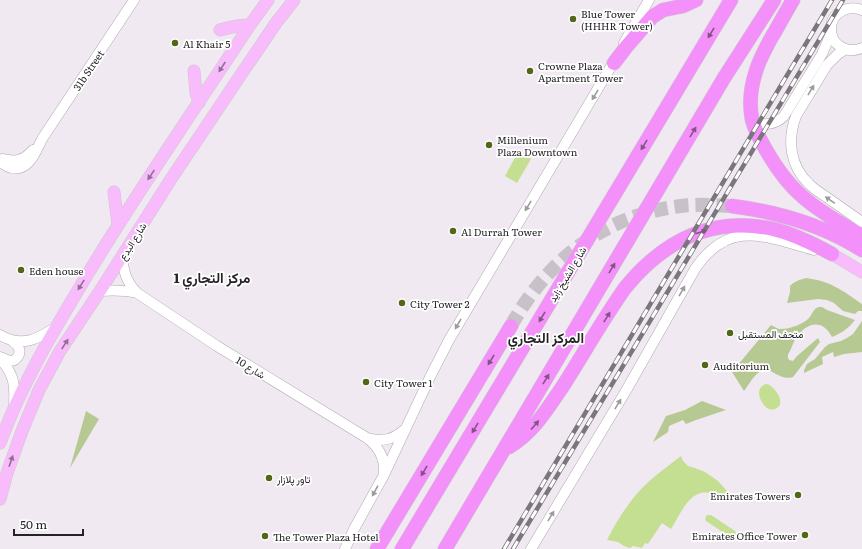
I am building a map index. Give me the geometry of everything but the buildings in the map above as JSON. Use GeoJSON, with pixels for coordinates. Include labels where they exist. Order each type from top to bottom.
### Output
{"type":"FeatureCollection","features":[{"type":"Feature","properties":{"kind":"highway"},"geometry":{"type":"LineString","coordinates":[[614,63],[652,17],[663,10],[683,6],[696,0]]}},
{"type":"Feature","properties":{"kind":"highway","name":"شارع الشيخ زايد"},"geometry":{"type":"LineString","coordinates":[[402,549],[731,0]]}},
{"type":"Feature","properties":{"kind":"highway"},"geometry":{"type":"LineString","coordinates":[[445,549],[724,78],[774,0]]}},
{"type":"Feature","properties":{"kind":"highway"},"geometry":{"type":"LineString","coordinates":[[793,0],[764,53],[756,71],[750,99],[752,121],[773,162],[788,182],[802,197],[812,205],[862,236]]}},
{"type":"Feature","properties":{"kind":"highway"},"geometry":{"type":"LineString","coordinates":[[732,206],[768,211],[806,223],[842,239],[862,250]]}},
{"type":"Feature","properties":{"kind":"highway"},"geometry":{"type":"LineString","coordinates":[[505,449],[529,432],[542,416],[633,278],[651,260],[673,244],[692,235],[712,229],[750,226],[786,233],[818,246],[832,254]]}},
{"type":"Feature","properties":{"kind":"highway"},"geometry":{"type":"LineString","coordinates":[[377,549],[511,326]]}},
{"type":"Feature","properties":{"kind":"main road","name":"شارع البدع"},"geometry":{"type":"LineString","coordinates":[[0,443],[13,409],[37,360],[56,327],[118,225],[268,0]]}},
{"type":"Feature","properties":{"kind":"main road"},"geometry":{"type":"LineString","coordinates":[[276,23],[274,16],[284,0]]}},
{"type":"Feature","properties":{"kind":"main road","name":"شارع البدع"},"geometry":{"type":"LineString","coordinates":[[0,499],[7,473],[22,431],[39,390],[60,351],[276,23],[294,0]]}},
{"type":"Feature","properties":{"kind":"main road"},"geometry":{"type":"LineString","coordinates":[[220,30],[240,25],[250,25]]}},
{"type":"Feature","properties":{"kind":"main road"},"geometry":{"type":"LineString","coordinates":[[194,71],[196,92],[199,103]]}},
{"type":"Feature","properties":{"kind":"main road"},"geometry":{"type":"LineString","coordinates":[[114,192],[118,225]]}},
{"type":"Feature","properties":{"kind":"main road"},"geometry":{"type":"LineString","coordinates":[[832,254],[862,272]]}},
{"type":"Feature","properties":{"kind":"street","name":"31b Street"},"geometry":{"type":"LineString","coordinates":[[0,160],[15,161],[23,158],[31,152],[42,139],[134,0]]}},
{"type":"Feature","properties":{"kind":"street"},"geometry":{"type":"LineString","coordinates":[[345,549],[354,529],[384,475],[433,371],[456,328],[614,63],[630,31],[649,0]]}},
{"type":"Feature","properties":{"kind":"street"},"geometry":{"type":"LineString","coordinates":[[752,121],[760,124],[769,124],[778,121],[784,116],[822,54],[829,38],[832,23],[835,17],[839,12],[854,4],[857,8],[862,10]]}},
{"type":"Feature","properties":{"kind":"street"},"geometry":{"type":"LineString","coordinates":[[831,29],[835,42],[846,50]]}},
{"type":"Feature","properties":{"kind":"street"},"geometry":{"type":"LineString","coordinates":[[861,49],[846,50],[835,56],[827,65],[800,108],[793,124],[791,142],[792,151],[798,169],[809,184],[862,222]]}},
{"type":"Feature","properties":{"kind":"street"},"geometry":{"type":"LineString","coordinates":[[531,549],[627,389],[695,269],[708,252],[717,245],[737,236],[756,235],[832,254]]}},
{"type":"Feature","properties":{"kind":"street","name":"شارع 10"},"geometry":{"type":"LineString","coordinates":[[122,257],[125,276],[130,286],[137,293],[217,346],[368,438],[380,452],[384,463],[384,475]]}},
{"type":"Feature","properties":{"kind":"street","name":"شارع 10"},"geometry":{"type":"LineString","coordinates":[[100,291],[116,290],[137,293]]}},
{"type":"Feature","properties":{"kind":"street"},"geometry":{"type":"LineString","coordinates":[[0,335],[6,339],[23,341],[37,338],[56,327]]}},
{"type":"Feature","properties":{"kind":"street"},"geometry":{"type":"LineString","coordinates":[[0,358],[12,361],[19,356],[19,348],[11,340]]}},
{"type":"Feature","properties":{"kind":"street"},"geometry":{"type":"LineString","coordinates":[[0,358],[7,366],[13,379],[13,409]]}},
{"type":"Feature","properties":{"kind":"street","name":"شارع 10"},"geometry":{"type":"LineString","coordinates":[[368,438],[379,440],[392,439],[406,428]]}},
{"type":"Feature","properties":{"kind":"shaded area"},"geometry":{"type":"Polygon","coordinates":[[[518,152],[531,159],[517,183],[505,176],[518,152]]]}},
{"type":"Feature","properties":{"kind":"shaded area"},"geometry":{"type":"Polygon","coordinates":[[[806,278],[822,281],[842,290],[862,304],[862,311],[858,311],[855,314],[843,311],[834,303],[827,300],[818,299],[787,303],[790,286],[797,281],[806,278]]]}},
{"type":"Feature","properties":{"kind":"shaded area"},"geometry":{"type":"Polygon","coordinates":[[[819,307],[855,320],[845,330],[832,337],[826,328],[818,324],[804,329],[794,342],[788,354],[789,360],[793,361],[818,338],[820,342],[793,377],[787,378],[771,371],[763,371],[756,375],[744,391],[732,372],[771,325],[779,329],[786,329],[795,326],[807,320],[814,310],[819,307]]]}},
{"type":"Feature","properties":{"kind":"shaded area"},"geometry":{"type":"Polygon","coordinates":[[[862,321],[862,352],[834,357],[833,352],[822,357],[823,364],[804,373],[807,364],[815,359],[825,347],[829,344],[841,341],[853,334],[862,321]]]}},
{"type":"Feature","properties":{"kind":"shaded area"},"geometry":{"type":"Polygon","coordinates":[[[767,384],[777,392],[779,396],[780,404],[775,409],[767,408],[760,400],[760,390],[762,386],[767,384]]]}},
{"type":"Feature","properties":{"kind":"shaded area"},"geometry":{"type":"Polygon","coordinates":[[[702,401],[726,410],[686,424],[683,420],[669,426],[668,432],[653,442],[666,416],[685,410],[702,401]]]}},
{"type":"Feature","properties":{"kind":"shaded area"},"geometry":{"type":"Polygon","coordinates":[[[86,411],[99,419],[70,468],[86,411]]]}},
{"type":"Feature","properties":{"kind":"shaded area"},"geometry":{"type":"Polygon","coordinates":[[[681,456],[683,461],[688,466],[705,472],[718,481],[727,491],[721,498],[711,493],[696,495],[685,506],[671,529],[662,523],[648,544],[645,543],[642,548],[633,546],[630,548],[618,542],[607,540],[614,526],[642,488],[651,479],[681,456]]]}},
{"type":"Feature","properties":{"kind":"shaded area"},"geometry":{"type":"Polygon","coordinates":[[[707,515],[711,515],[735,531],[736,535],[734,537],[730,537],[706,521],[705,519],[707,515]]]}},
{"type":"Feature","properties":{"kind":"tunnel"},"geometry":{"type":"LineString","coordinates":[[511,326],[526,302],[542,281],[561,261],[581,245],[603,231],[627,219],[653,211],[687,205],[732,206]]}},
{"type":"Feature","properties":{"kind":"railway"},"geometry":{"type":"LineString","coordinates":[[504,549],[832,0]]}},
{"type":"Feature","properties":{"kind":"railway"},"geometry":{"type":"LineString","coordinates":[[513,549],[843,0]]}},
{"type":"Feature","properties":{"kind":"place","name":"Blue Tower (HHHR Tower)"},"geometry":{"type":"Point","coordinates":[573,19]}},
{"type":"Feature","properties":{"kind":"place","name":"Al Khair 5"},"geometry":{"type":"Point","coordinates":[175,43]}},
{"type":"Feature","properties":{"kind":"place","name":"Crowne Plaza Apartment Tower"},"geometry":{"type":"Point","coordinates":[530,71]}},
{"type":"Feature","properties":{"kind":"place","name":"Millenium Plaza Downtown"},"geometry":{"type":"Point","coordinates":[489,145]}},
{"type":"Feature","properties":{"kind":"place","name":"Al Durrah Tower"},"geometry":{"type":"Point","coordinates":[453,231]}},
{"type":"Feature","properties":{"kind":"place","name":"Eden house"},"geometry":{"type":"Point","coordinates":[21,270]}},
{"type":"Feature","properties":{"kind":"place","name":"City Tower 2"},"geometry":{"type":"Point","coordinates":[402,303]}},
{"type":"Feature","properties":{"kind":"place","name":"متحف المستقبل"},"geometry":{"type":"Point","coordinates":[730,333]}},
{"type":"Feature","properties":{"kind":"place","name":"Auditorium"},"geometry":{"type":"Point","coordinates":[705,365]}},
{"type":"Feature","properties":{"kind":"place","name":"City Tower 1"},"geometry":{"type":"Point","coordinates":[366,382]}},
{"type":"Feature","properties":{"kind":"place","name":"تاور پلازار"},"geometry":{"type":"Point","coordinates":[269,478]}},
{"type":"Feature","properties":{"kind":"place","name":"Emirates Towers"},"geometry":{"type":"Point","coordinates":[798,495]}},
{"type":"Feature","properties":{"kind":"place","name":"Emirates Office Tower"},"geometry":{"type":"Point","coordinates":[805,535]}},
{"type":"Feature","properties":{"kind":"place","name":"The Tower Plaza Hotel"},"geometry":{"type":"Point","coordinates":[265,536]}},
{"type":"Feature","properties":{"kind":"district","name":"مركز التجاري 1"},"geometry":{"type":"Point","coordinates":[212,277]}},
{"type":"Feature","properties":{"kind":"district","name":"المركز التجاري"},"geometry":{"type":"Point","coordinates":[546,337]}}]}
